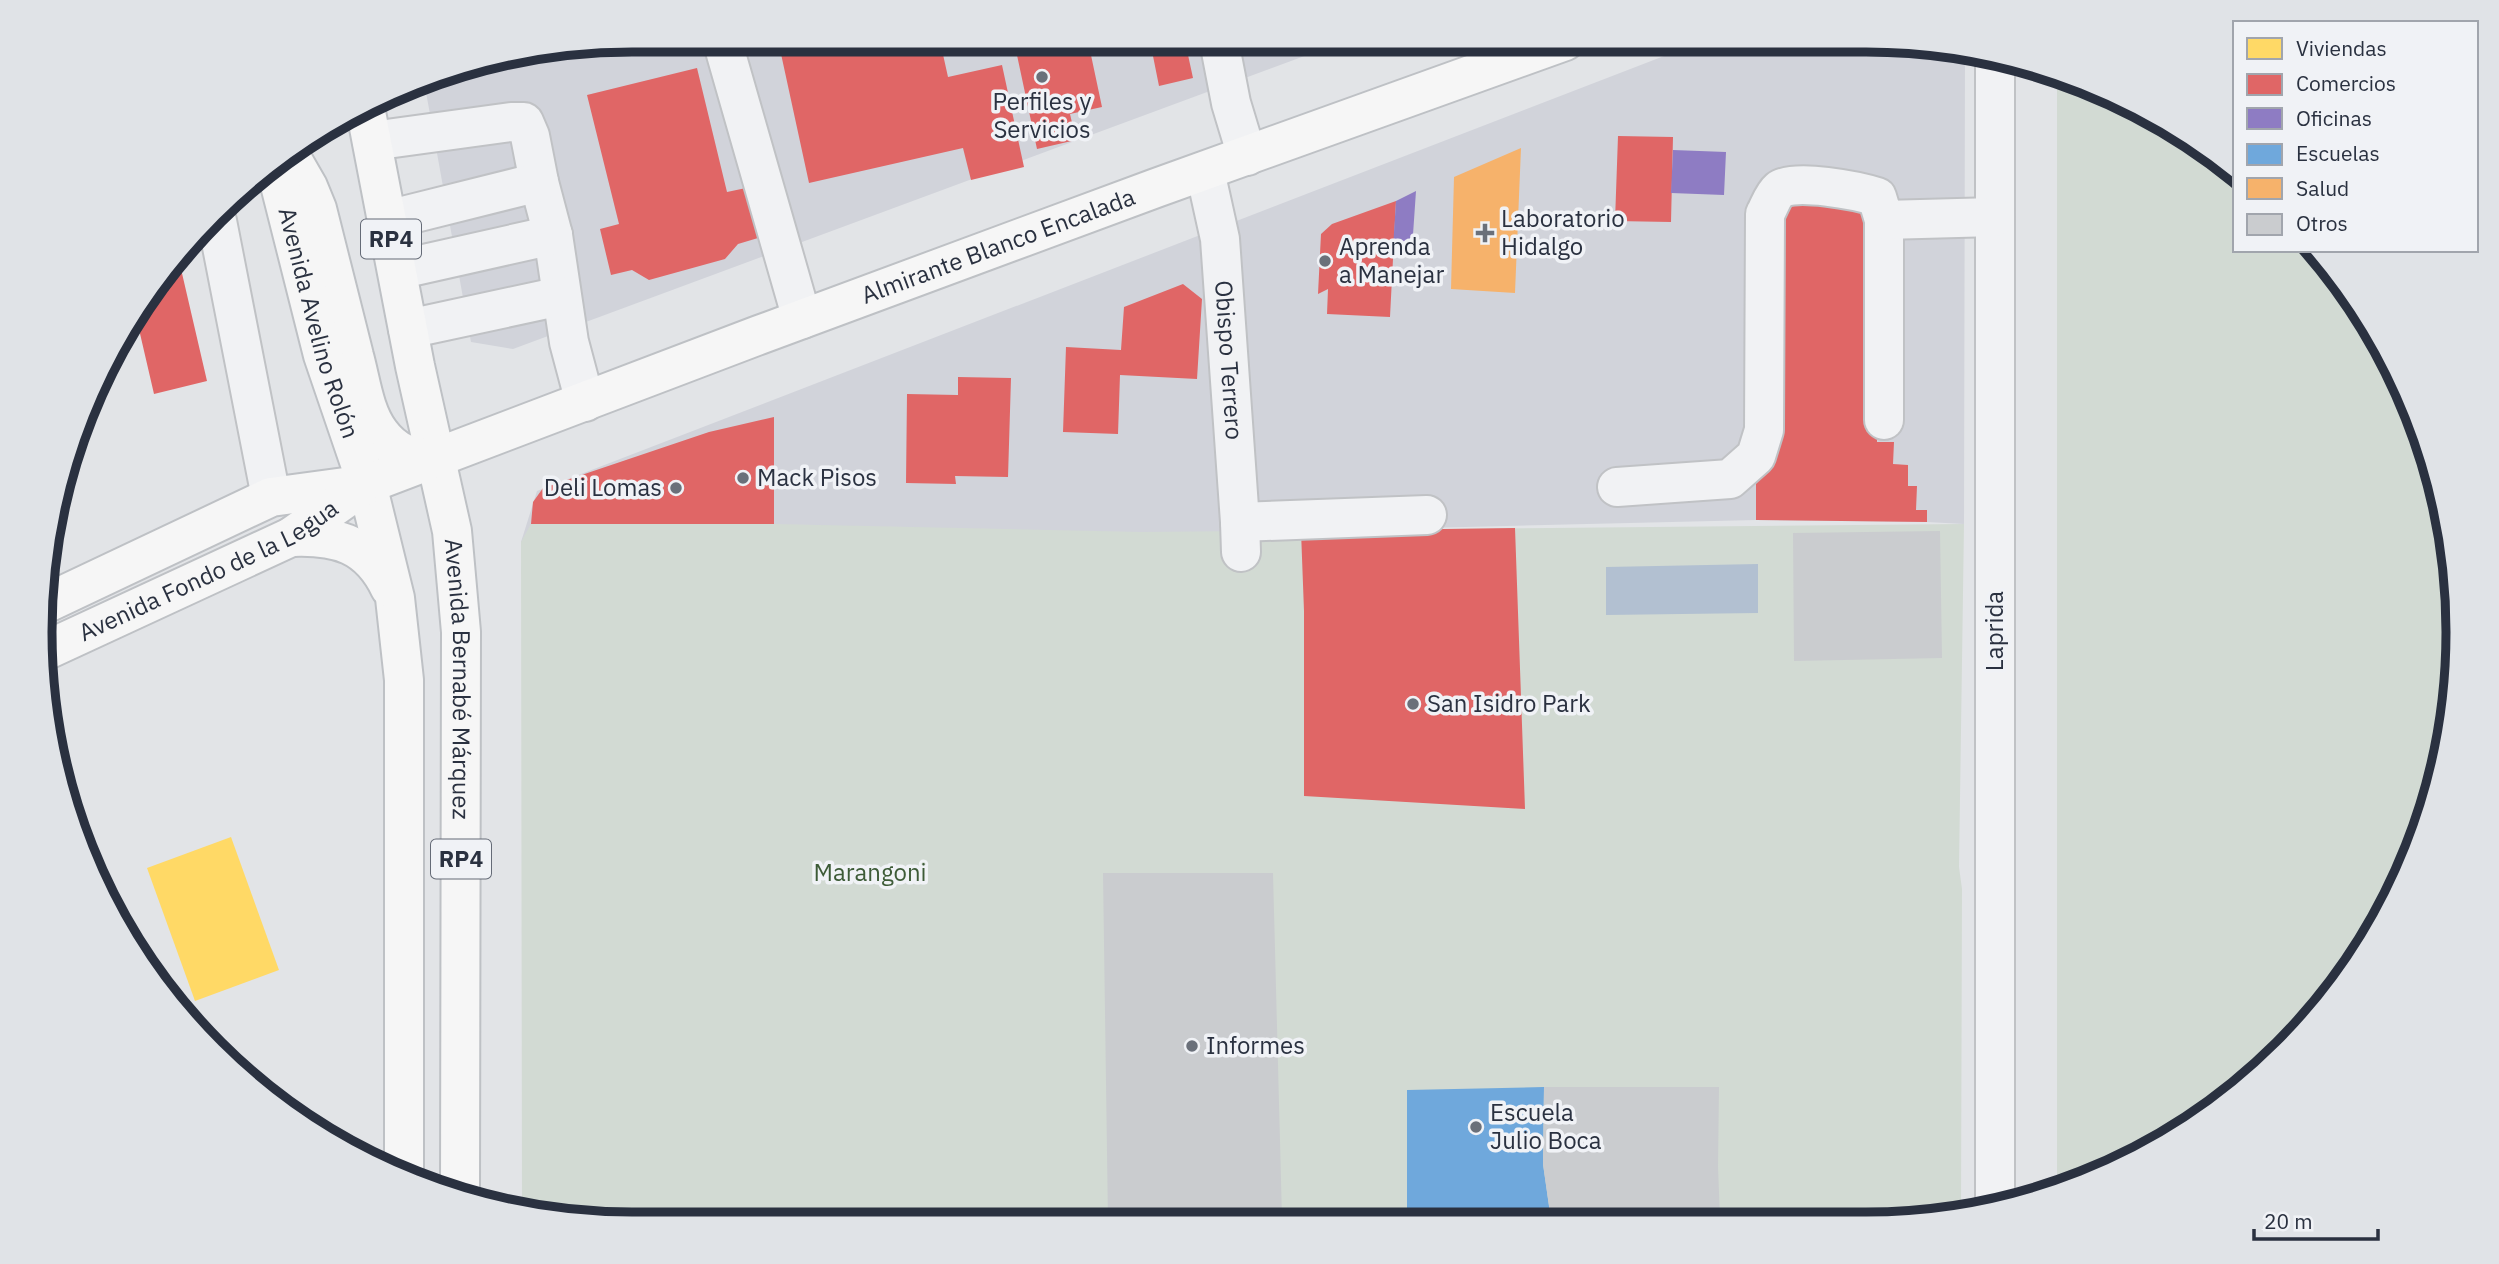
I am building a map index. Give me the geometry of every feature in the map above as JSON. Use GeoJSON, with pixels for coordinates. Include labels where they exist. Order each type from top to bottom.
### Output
{"type":"FeatureCollection","features":[{"type":"Feature","properties":{"kind":"main road","name":"Almirante Blanco Encalada"},"geometry":{"type":"LineString","coordinates":[[436,458],[802,319],[1535,52]]}},
{"type":"Feature","properties":{"kind":"main road","name":"RP4"},"geometry":{"type":"LineString","coordinates":[[369,126],[436,458]]}},
{"type":"Feature","properties":{"kind":"main road"},"geometry":{"type":"LineString","coordinates":[[293,162],[317,209],[362,388],[374,424],[388,442],[403,454],[422,459],[436,458]]}},
{"type":"Feature","properties":{"kind":"main road","name":"Avenida Avelino Rolón"},"geometry":{"type":"LineString","coordinates":[[277,173],[323,355],[367,484]]}},
{"type":"Feature","properties":{"kind":"main road"},"geometry":{"type":"LineString","coordinates":[[270,179],[286,208]]}},
{"type":"Feature","properties":{"kind":"main road","name":"Avenida Fondo de la Legua"},"geometry":{"type":"LineString","coordinates":[[54,600],[271,498],[367,484],[436,458]]}},
{"type":"Feature","properties":{"kind":"main road","name":"Avenida Bernabé Márquez"},"geometry":{"type":"LineString","coordinates":[[436,458],[452,531],[461,632],[460,1185]]}},
{"type":"Feature","properties":{"kind":"main road","name":"RP4"},"geometry":{"type":"LineString","coordinates":[[367,484],[395,598],[404,680],[404,1164]]}},
{"type":"Feature","properties":{"kind":"main road","name":"Avenida Fondo de la Legua"},"geometry":{"type":"LineString","coordinates":[[53,647],[291,537],[367,484]]}},
{"type":"Feature","properties":{"kind":"main road"},"geometry":{"type":"LineString","coordinates":[[291,537],[335,539],[363,552],[377,566],[395,598]]}},
{"type":"Feature","properties":{"kind":"street"},"geometry":{"type":"LineString","coordinates":[[725,52],[802,319]]}},
{"type":"Feature","properties":{"kind":"street"},"geometry":{"type":"LineString","coordinates":[[1221,52],[1231,103],[1247,156]]}},
{"type":"Feature","properties":{"kind":"street","name":"Laprida"},"geometry":{"type":"LineString","coordinates":[[1995,67],[1995,1197]]}},
{"type":"Feature","properties":{"kind":"street"},"geometry":{"type":"LineString","coordinates":[[369,126],[524,122],[530,136],[553,235],[569,342],[585,402]]}},
{"type":"Feature","properties":{"kind":"street","name":"Obispo Terrero"},"geometry":{"type":"LineString","coordinates":[[1205,171],[1220,239],[1240,537],[1427,515]]}},
{"type":"Feature","properties":{"kind":"street"},"geometry":{"type":"LineString","coordinates":[[387,220],[539,182]]}},
{"type":"Feature","properties":{"kind":"street"},"geometry":{"type":"LineString","coordinates":[[1617,487],[1730,479],[1756,456],[1764,430],[1765,214],[1777,191],[1788,185],[1853,189],[1877,197],[1884,220],[1884,420]]}},
{"type":"Feature","properties":{"kind":"street"},"geometry":{"type":"LineString","coordinates":[[1884,220],[1995,216]]}},
{"type":"Feature","properties":{"kind":"street"},"geometry":{"type":"LineString","coordinates":[[218,226],[271,498]]}},
{"type":"Feature","properties":{"kind":"street"},"geometry":{"type":"LineString","coordinates":[[397,270],[553,235]]}},
{"type":"Feature","properties":{"kind":"street"},"geometry":{"type":"LineString","coordinates":[[408,329],[561,296]]}},
{"type":"Feature","properties":{"kind":"shaded area"},"geometry":{"type":"Polygon","coordinates":[[[632,52],[1315,52],[513,349],[471,342],[426,91],[446,83],[482,72],[556,57],[632,52]]]}},
{"type":"Feature","properties":{"kind":"shaded area"},"geometry":{"type":"Polygon","coordinates":[[[1674,52],[1867,52],[1965,61],[1964,524],[1756,520],[1301,531],[521,542],[537,491],[1674,52]]]}},
{"type":"Feature","properties":{"kind":"green space"},"geometry":{"type":"Polygon","coordinates":[[[2057,85],[2123,112],[2157,130],[2233,183],[2233,252],[2305,252],[2327,279],[2369,342],[2387,376],[2416,446],[2427,482],[2442,556],[2446,632],[2442,708],[2427,782],[2416,818],[2387,888],[2369,922],[2327,985],[2277,1042],[2220,1092],[2157,1134],[2123,1152],[2057,1179],[2057,85]]]}},
{"type":"Feature","properties":{"kind":"green space","name":"Marangoni"},"geometry":{"type":"Polygon","coordinates":[[[531,524],[774,524],[1141,532],[1964,524],[1959,867],[1962,889],[1961,1204],[1867,1212],[632,1212],[556,1207],[522,1201],[521,542],[531,524]]]}},
{"type":"Feature","properties":{"kind":"water"},"geometry":{"type":"Polygon","coordinates":[[[1758,564],[1758,613],[1606,615],[1606,567],[1758,564]]]}},
{"type":"Feature","properties":{"kind":"building: Viviendas"},"geometry":{"type":"Polygon","coordinates":[[[231,837],[279,970],[195,1001],[147,868],[231,837]]]}},
{"type":"Feature","properties":{"kind":"building: Comercios"},"geometry":{"type":"Polygon","coordinates":[[[781,52],[942,52],[948,77],[1002,65],[1024,167],[971,180],[963,148],[809,183],[781,52]]]}},
{"type":"Feature","properties":{"kind":"building: Comercios","name":"Perfiles y Servicios"},"geometry":{"type":"Polygon","coordinates":[[[1016,52],[1090,52],[1102,107],[1070,114],[1076,140],[1037,149],[1016,52]]]}},
{"type":"Feature","properties":{"kind":"building: Comercios"},"geometry":{"type":"Polygon","coordinates":[[[1152,52],[1187,52],[1193,78],[1159,86],[1152,52]]]}},
{"type":"Feature","properties":{"kind":"building: Comercios"},"geometry":{"type":"Polygon","coordinates":[[[697,68],[727,192],[746,188],[758,238],[738,244],[725,259],[649,280],[632,270],[611,275],[600,229],[619,224],[587,95],[697,68]]]}},
{"type":"Feature","properties":{"kind":"building: Comercios"},"geometry":{"type":"Polygon","coordinates":[[[1618,136],[1673,137],[1671,222],[1615,221],[1618,136]]]}},
{"type":"Feature","properties":{"kind":"building: Comercios"},"geometry":{"type":"Polygon","coordinates":[[[1396,201],[1390,317],[1327,314],[1328,289],[1318,294],[1321,234],[1332,224],[1396,201]]]}},
{"type":"Feature","properties":{"kind":"building: Comercios"},"geometry":{"type":"Polygon","coordinates":[[[1774,205],[1873,207],[1877,442],[1894,442],[1893,464],[1908,465],[1908,486],[1917,486],[1916,510],[1927,510],[1927,522],[1756,520],[1756,467],[1774,205]]]}},
{"type":"Feature","properties":{"kind":"building: Comercios"},"geometry":{"type":"Polygon","coordinates":[[[180,269],[207,381],[154,394],[139,328],[180,269]]]}},
{"type":"Feature","properties":{"kind":"building: Comercios"},"geometry":{"type":"Polygon","coordinates":[[[1183,284],[1202,299],[1197,379],[1120,375],[1118,434],[1063,432],[1066,347],[1121,350],[1124,307],[1183,284]]]}},
{"type":"Feature","properties":{"kind":"building: Comercios"},"geometry":{"type":"Polygon","coordinates":[[[958,377],[1011,378],[1008,477],[955,476],[956,484],[906,483],[907,394],[958,395],[958,377]]]}},
{"type":"Feature","properties":{"kind":"building: Comercios"},"geometry":{"type":"Polygon","coordinates":[[[774,417],[774,524],[531,524],[533,502],[543,488],[709,432],[774,417]]]}},
{"type":"Feature","properties":{"kind":"building: Comercios","name":"San Isidro Park"},"geometry":{"type":"Polygon","coordinates":[[[1515,528],[1525,809],[1304,796],[1301,531],[1515,528]]]}},
{"type":"Feature","properties":{"kind":"building: Oficinas"},"geometry":{"type":"Polygon","coordinates":[[[1673,150],[1726,152],[1724,195],[1671,193],[1673,150]]]}},
{"type":"Feature","properties":{"kind":"building: Oficinas"},"geometry":{"type":"Polygon","coordinates":[[[1416,191],[1412,249],[1393,248],[1396,201],[1416,191]]]}},
{"type":"Feature","properties":{"kind":"building: Escuelas","name":"Escuela Julio Boca"},"geometry":{"type":"Polygon","coordinates":[[[1544,1087],[1543,1164],[1550,1212],[1407,1212],[1407,1090],[1544,1087]]]}},
{"type":"Feature","properties":{"kind":"building: Salud","name":"Laboratorio Hidalgo"},"geometry":{"type":"Polygon","coordinates":[[[1521,148],[1515,293],[1451,289],[1454,177],[1521,148]]]}},
{"type":"Feature","properties":{"kind":"building: Otros"},"geometry":{"type":"Polygon","coordinates":[[[1940,531],[1942,658],[1794,661],[1793,533],[1940,531]]]}},
{"type":"Feature","properties":{"kind":"building: Otros","name":"Informes"},"geometry":{"type":"Polygon","coordinates":[[[1103,873],[1273,873],[1282,1212],[1108,1212],[1103,873]]]}},
{"type":"Feature","properties":{"kind":"building: Otros"},"geometry":{"type":"Polygon","coordinates":[[[1544,1087],[1719,1087],[1720,1212],[1550,1212],[1543,1164],[1544,1087]]]}},
{"type":"Feature","properties":{"kind":"place","name":"Perfiles y Servicios"},"geometry":{"type":"Point","coordinates":[1042,77]}},
{"type":"Feature","properties":{"kind":"place","name":"Laboratorio Hidalgo"},"geometry":{"type":"Point","coordinates":[1485,233]}},
{"type":"Feature","properties":{"kind":"place","name":"Aprenda a Manejar"},"geometry":{"type":"Point","coordinates":[1325,261]}},
{"type":"Feature","properties":{"kind":"place","name":"Mack Pisos"},"geometry":{"type":"Point","coordinates":[743,478]}},
{"type":"Feature","properties":{"kind":"place","name":"Deli Lomas"},"geometry":{"type":"Point","coordinates":[676,488]}},
{"type":"Feature","properties":{"kind":"place","name":"San Isidro Park"},"geometry":{"type":"Point","coordinates":[1413,704]}},
{"type":"Feature","properties":{"kind":"place","name":"Informes"},"geometry":{"type":"Point","coordinates":[1192,1046]}},
{"type":"Feature","properties":{"kind":"place","name":"Escuela Julio Boca"},"geometry":{"type":"Point","coordinates":[1476,1127]}}]}
